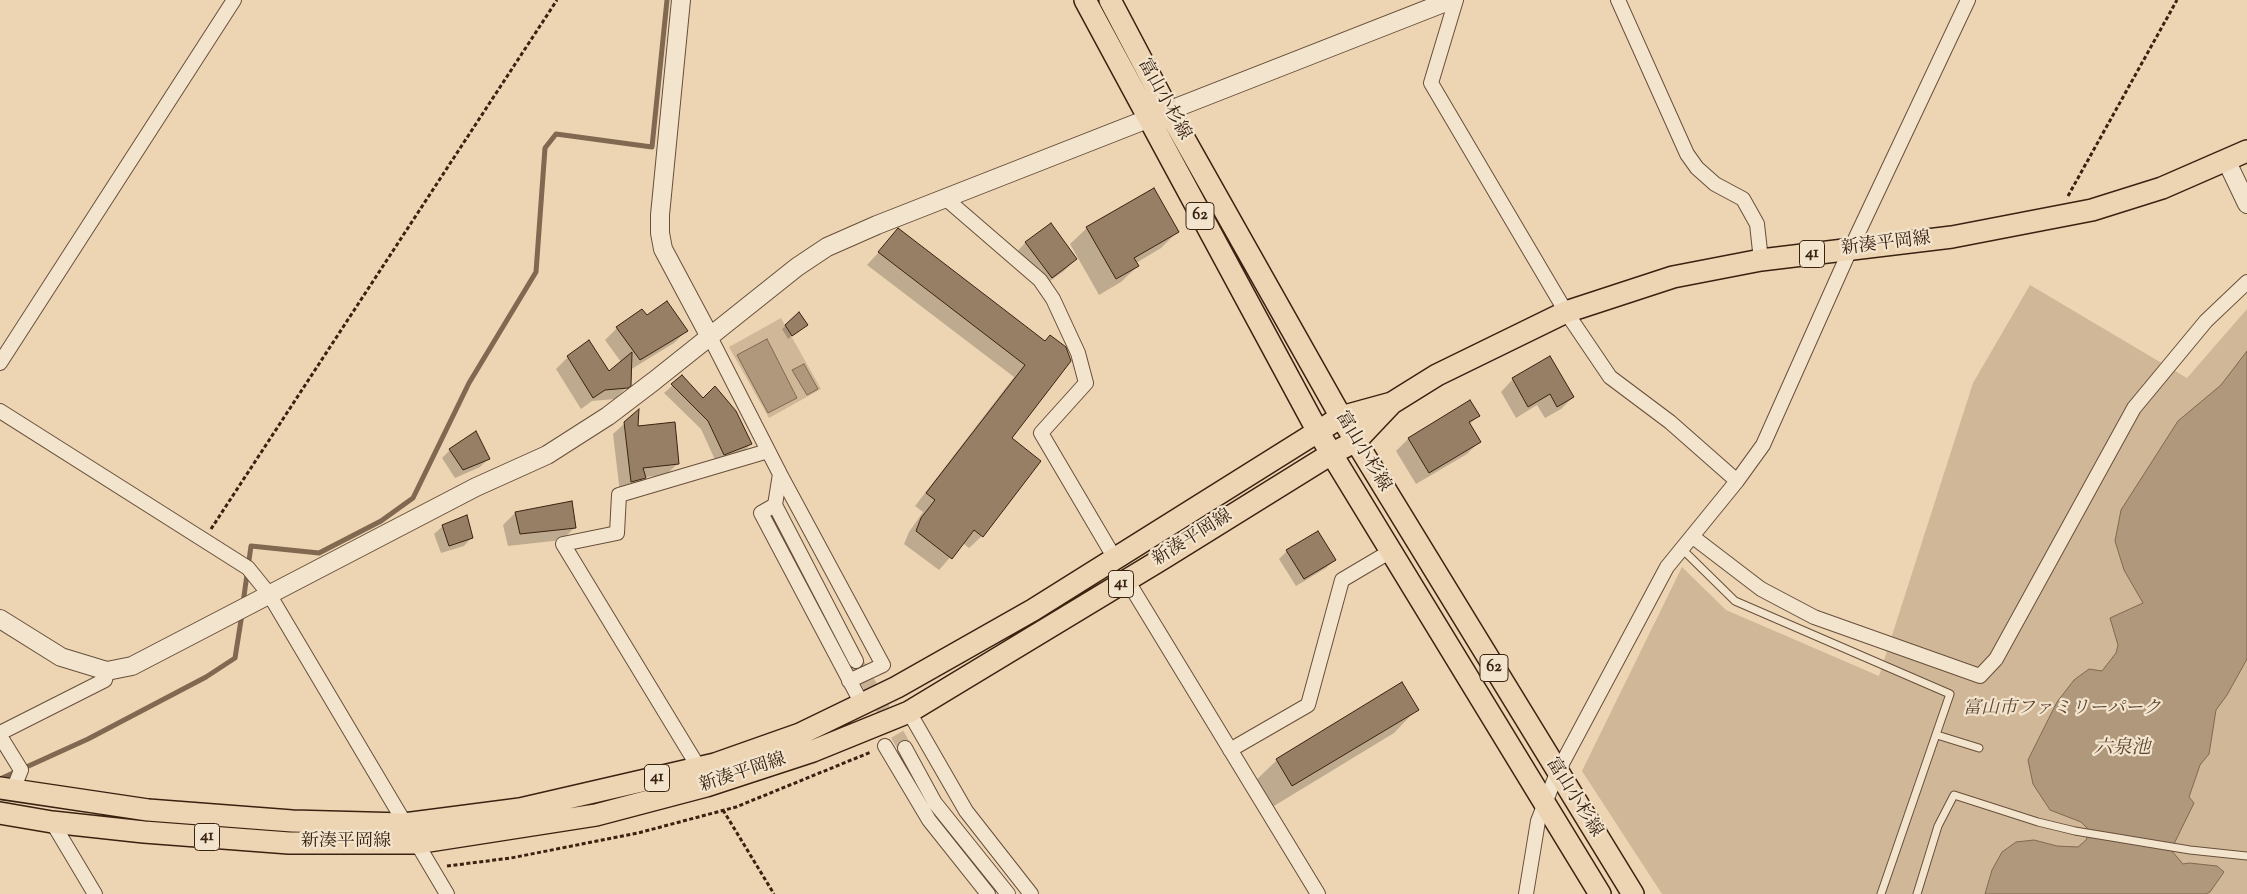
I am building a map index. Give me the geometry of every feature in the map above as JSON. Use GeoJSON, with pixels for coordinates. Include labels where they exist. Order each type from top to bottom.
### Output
{"type":"FeatureCollection","features":[{"type":"Feature","properties":{"kind":"main road","name":"富山小杉線"},"geometry":{"type":"LineString","coordinates":[[1085,0],[1317,430],[1600,894]]}},
{"type":"Feature","properties":{"kind":"main road","name":"富山小杉線"},"geometry":{"type":"LineString","coordinates":[[1110,0],[1168,110],[1340,417],[1633,894]]}},
{"type":"Feature","properties":{"kind":"main road","name":"新湊平岡線"},"geometry":{"type":"LineString","coordinates":[[0,813],[52,822],[144,832],[288,843],[416,843],[596,815],[706,786],[813,751],[909,712],[1331,454],[1356,441],[1392,403],[1437,375],[1566,312],[1673,277],[1761,260],[1952,238],[2092,210],[2162,188],[2247,152]]}},
{"type":"Feature","properties":{"kind":"main road","name":"新湊平岡線"},"geometry":{"type":"LineString","coordinates":[[7,789],[148,810],[292,821],[404,824],[520,809],[699,768],[800,734],[897,687],[1033,610],[1317,430],[1340,417],[1392,403]]}},
{"type":"Feature","properties":{"kind":"street"},"geometry":{"type":"LineString","coordinates":[[0,363],[234,0]]}},
{"type":"Feature","properties":{"kind":"street"},"geometry":{"type":"LineString","coordinates":[[681,0],[660,215],[660,233],[663,249],[780,474],[883,665],[849,681]]}},
{"type":"Feature","properties":{"kind":"street"},"geometry":{"type":"LineString","coordinates":[[0,619],[61,657],[107,671],[132,666],[476,488],[547,455],[608,416],[797,267],[827,247],[945,198],[1451,0]]}},
{"type":"Feature","properties":{"kind":"street"},"geometry":{"type":"LineString","coordinates":[[1456,0],[1431,83],[1566,312],[1610,377],[1670,422],[1738,481]]}},
{"type":"Feature","properties":{"kind":"street"},"geometry":{"type":"LineString","coordinates":[[1618,0],[1687,154],[1697,168],[1715,184],[1743,199],[1756,224],[1761,260]]}},
{"type":"Feature","properties":{"kind":"street"},"geometry":{"type":"LineString","coordinates":[[1526,894],[1538,821],[1558,773],[1667,567],[1738,481],[1763,445],[1850,250],[1968,0]]}},
{"type":"Feature","properties":{"kind":"street"},"geometry":{"type":"LineString","coordinates":[[2227,162],[2247,204]]}},
{"type":"Feature","properties":{"kind":"street"},"geometry":{"type":"LineString","coordinates":[[945,198],[1040,280],[1053,299],[1078,353],[1086,383],[1040,434],[1114,558]]}},
{"type":"Feature","properties":{"kind":"street"},"geometry":{"type":"LineString","coordinates":[[1693,537],[1761,588],[1814,617],[1980,676],[1996,660],[2134,408],[2206,321],[2247,282]]}},
{"type":"Feature","properties":{"kind":"street"},"geometry":{"type":"LineString","coordinates":[[0,411],[248,568],[269,594],[447,894]]}},
{"type":"Feature","properties":{"kind":"street"},"geometry":{"type":"LineString","coordinates":[[699,768],[563,544],[617,533],[619,495],[768,451]]}},
{"type":"Feature","properties":{"kind":"street"},"geometry":{"type":"LineString","coordinates":[[780,474],[774,505],[856,660]]}},
{"type":"Feature","properties":{"kind":"street"},"geometry":{"type":"LineString","coordinates":[[774,505],[761,513],[862,704]]}},
{"type":"Feature","properties":{"kind":"street"},"geometry":{"type":"LineString","coordinates":[[1230,750],[1308,705],[1342,580],[1391,551]]}},
{"type":"Feature","properties":{"kind":"street"},"geometry":{"type":"LineString","coordinates":[[1127,580],[1318,894]]}},
{"type":"Feature","properties":{"kind":"street"},"geometry":{"type":"LineString","coordinates":[[7,789],[21,770],[0,734],[105,680],[107,671]]}},
{"type":"Feature","properties":{"kind":"street"},"geometry":{"type":"LineString","coordinates":[[909,712],[966,811],[1031,894]]}},
{"type":"Feature","properties":{"kind":"street"},"geometry":{"type":"LineString","coordinates":[[885,746],[929,820],[988,894]]}},
{"type":"Feature","properties":{"kind":"street"},"geometry":{"type":"LineString","coordinates":[[904,748],[935,803],[1008,894]]}},
{"type":"Feature","properties":{"kind":"street"},"geometry":{"type":"LineString","coordinates":[[52,822],[95,894]]}},
{"type":"Feature","properties":{"kind":"lane"},"geometry":{"type":"LineString","coordinates":[[1682,548],[1735,601],[1950,694],[1881,894]]}},
{"type":"Feature","properties":{"kind":"lane"},"geometry":{"type":"LineString","coordinates":[[1937,735],[1979,748]]}},
{"type":"Feature","properties":{"kind":"lane"},"geometry":{"type":"LineString","coordinates":[[1917,894],[1938,826],[1954,795],[2038,822],[2075,831],[2190,850],[2247,856]]}},
{"type":"Feature","properties":{"kind":"path"},"geometry":{"type":"LineString","coordinates":[[204,540],[557,0]]}},
{"type":"Feature","properties":{"kind":"path"},"geometry":{"type":"LineString","coordinates":[[2056,217],[2177,0]]}},
{"type":"Feature","properties":{"kind":"path"},"geometry":{"type":"LineString","coordinates":[[431,868],[520,857],[638,833],[723,810],[818,775],[885,746]]}},
{"type":"Feature","properties":{"kind":"path"},"geometry":{"type":"LineString","coordinates":[[723,810],[774,894]]}},
{"type":"Feature","properties":{"kind":"green space","name":"富山市ファミリーパーク"},"geometry":{"type":"Polygon","coordinates":[[[2030,285],[2187,378],[2247,309],[2247,894],[1662,894],[1582,771],[1682,567],[1726,610],[1879,676],[1973,383],[2030,285]]]}},
{"type":"Feature","properties":{"kind":"green space"},"geometry":{"type":"Polygon","coordinates":[[[781,318],[821,389],[769,418],[729,347],[781,318]]]}},
{"type":"Feature","properties":{"kind":"water"},"geometry":{"type":"Polygon","coordinates":[[[767,339],[797,398],[768,413],[737,355],[767,339]]]}},
{"type":"Feature","properties":{"kind":"water","name":"六泉池"},"geometry":{"type":"Polygon","coordinates":[[[2247,351],[2247,659],[2227,695],[2216,710],[2209,754],[2200,765],[2189,797],[2194,803],[2171,850],[2183,864],[2217,866],[2224,872],[2210,892],[2206,894],[1985,894],[1992,870],[2002,852],[2016,842],[2034,840],[2057,846],[2078,847],[2086,840],[2090,831],[2081,822],[2050,810],[2033,784],[2028,760],[2057,702],[2074,680],[2089,669],[2102,671],[2116,653],[2118,645],[2110,618],[2143,603],[2124,570],[2115,541],[2121,510],[2178,421],[2221,385],[2247,351]]]}},
{"type":"Feature","properties":{"kind":"water"},"geometry":{"type":"Polygon","coordinates":[[[804,364],[818,389],[807,395],[792,370],[804,364]]]}},
{"type":"Feature","properties":{"kind":"building"},"geometry":{"type":"Polygon","coordinates":[[[1154,188],[1179,232],[1134,258],[1139,266],[1116,279],[1086,227],[1154,188]]]}},
{"type":"Feature","properties":{"kind":"building"},"geometry":{"type":"Polygon","coordinates":[[[1051,223],[1077,259],[1052,278],[1025,242],[1051,223]]]}},
{"type":"Feature","properties":{"kind":"building"},"geometry":{"type":"Polygon","coordinates":[[[898,228],[1045,341],[1050,335],[1066,347],[1071,361],[1012,438],[1041,461],[983,537],[974,530],[952,559],[916,531],[921,518],[935,500],[926,493],[1025,365],[878,252],[898,228]]]}},
{"type":"Feature","properties":{"kind":"building"},"geometry":{"type":"Polygon","coordinates":[[[667,301],[688,331],[640,360],[616,327],[642,309],[647,315],[667,301]]]}},
{"type":"Feature","properties":{"kind":"building"},"geometry":{"type":"Polygon","coordinates":[[[799,312],[808,325],[792,336],[785,325],[799,312]]]}},
{"type":"Feature","properties":{"kind":"building"},"geometry":{"type":"Polygon","coordinates":[[[589,340],[609,371],[632,352],[631,386],[628,388],[605,390],[593,398],[567,356],[589,340]]]}},
{"type":"Feature","properties":{"kind":"building"},"geometry":{"type":"Polygon","coordinates":[[[1550,356],[1574,397],[1557,407],[1550,394],[1528,407],[1512,378],[1550,356]]]}},
{"type":"Feature","properties":{"kind":"building"},"geometry":{"type":"Polygon","coordinates":[[[682,375],[703,398],[715,386],[736,411],[752,444],[724,455],[708,421],[671,384],[682,375]]]}},
{"type":"Feature","properties":{"kind":"building"},"geometry":{"type":"Polygon","coordinates":[[[1470,400],[1480,416],[1469,422],[1481,442],[1429,473],[1408,438],[1470,400]]]}},
{"type":"Feature","properties":{"kind":"building"},"geometry":{"type":"Polygon","coordinates":[[[639,409],[638,426],[675,422],[679,464],[643,468],[646,478],[631,482],[624,422],[639,409]]]}},
{"type":"Feature","properties":{"kind":"building"},"geometry":{"type":"Polygon","coordinates":[[[476,431],[490,459],[463,470],[449,449],[476,431]]]}},
{"type":"Feature","properties":{"kind":"building"},"geometry":{"type":"Polygon","coordinates":[[[572,501],[576,528],[520,534],[515,512],[572,501]]]}},
{"type":"Feature","properties":{"kind":"building"},"geometry":{"type":"Polygon","coordinates":[[[467,515],[473,538],[449,546],[442,525],[467,515]]]}},
{"type":"Feature","properties":{"kind":"building"},"geometry":{"type":"Polygon","coordinates":[[[1318,531],[1336,560],[1304,579],[1286,550],[1318,531]]]}},
{"type":"Feature","properties":{"kind":"building"},"geometry":{"type":"Polygon","coordinates":[[[1402,682],[1419,710],[1292,786],[1276,759],[1402,682]]]}},
{"type":"Feature","properties":{"kind":"waterway"},"geometry":{"type":"LineString","coordinates":[[243,603],[251,546],[319,553],[381,521],[413,498],[469,383],[536,272],[545,148],[556,134],[652,147],[667,0]]}},
{"type":"Feature","properties":{"kind":"waterway"},"geometry":{"type":"LineString","coordinates":[[0,779],[88,739],[206,677],[235,658],[242,614]]}},
{"type":"Feature","properties":{"kind":"tunnel"},"geometry":{"type":"LineString","coordinates":[[856,661],[905,748]]}}]}
